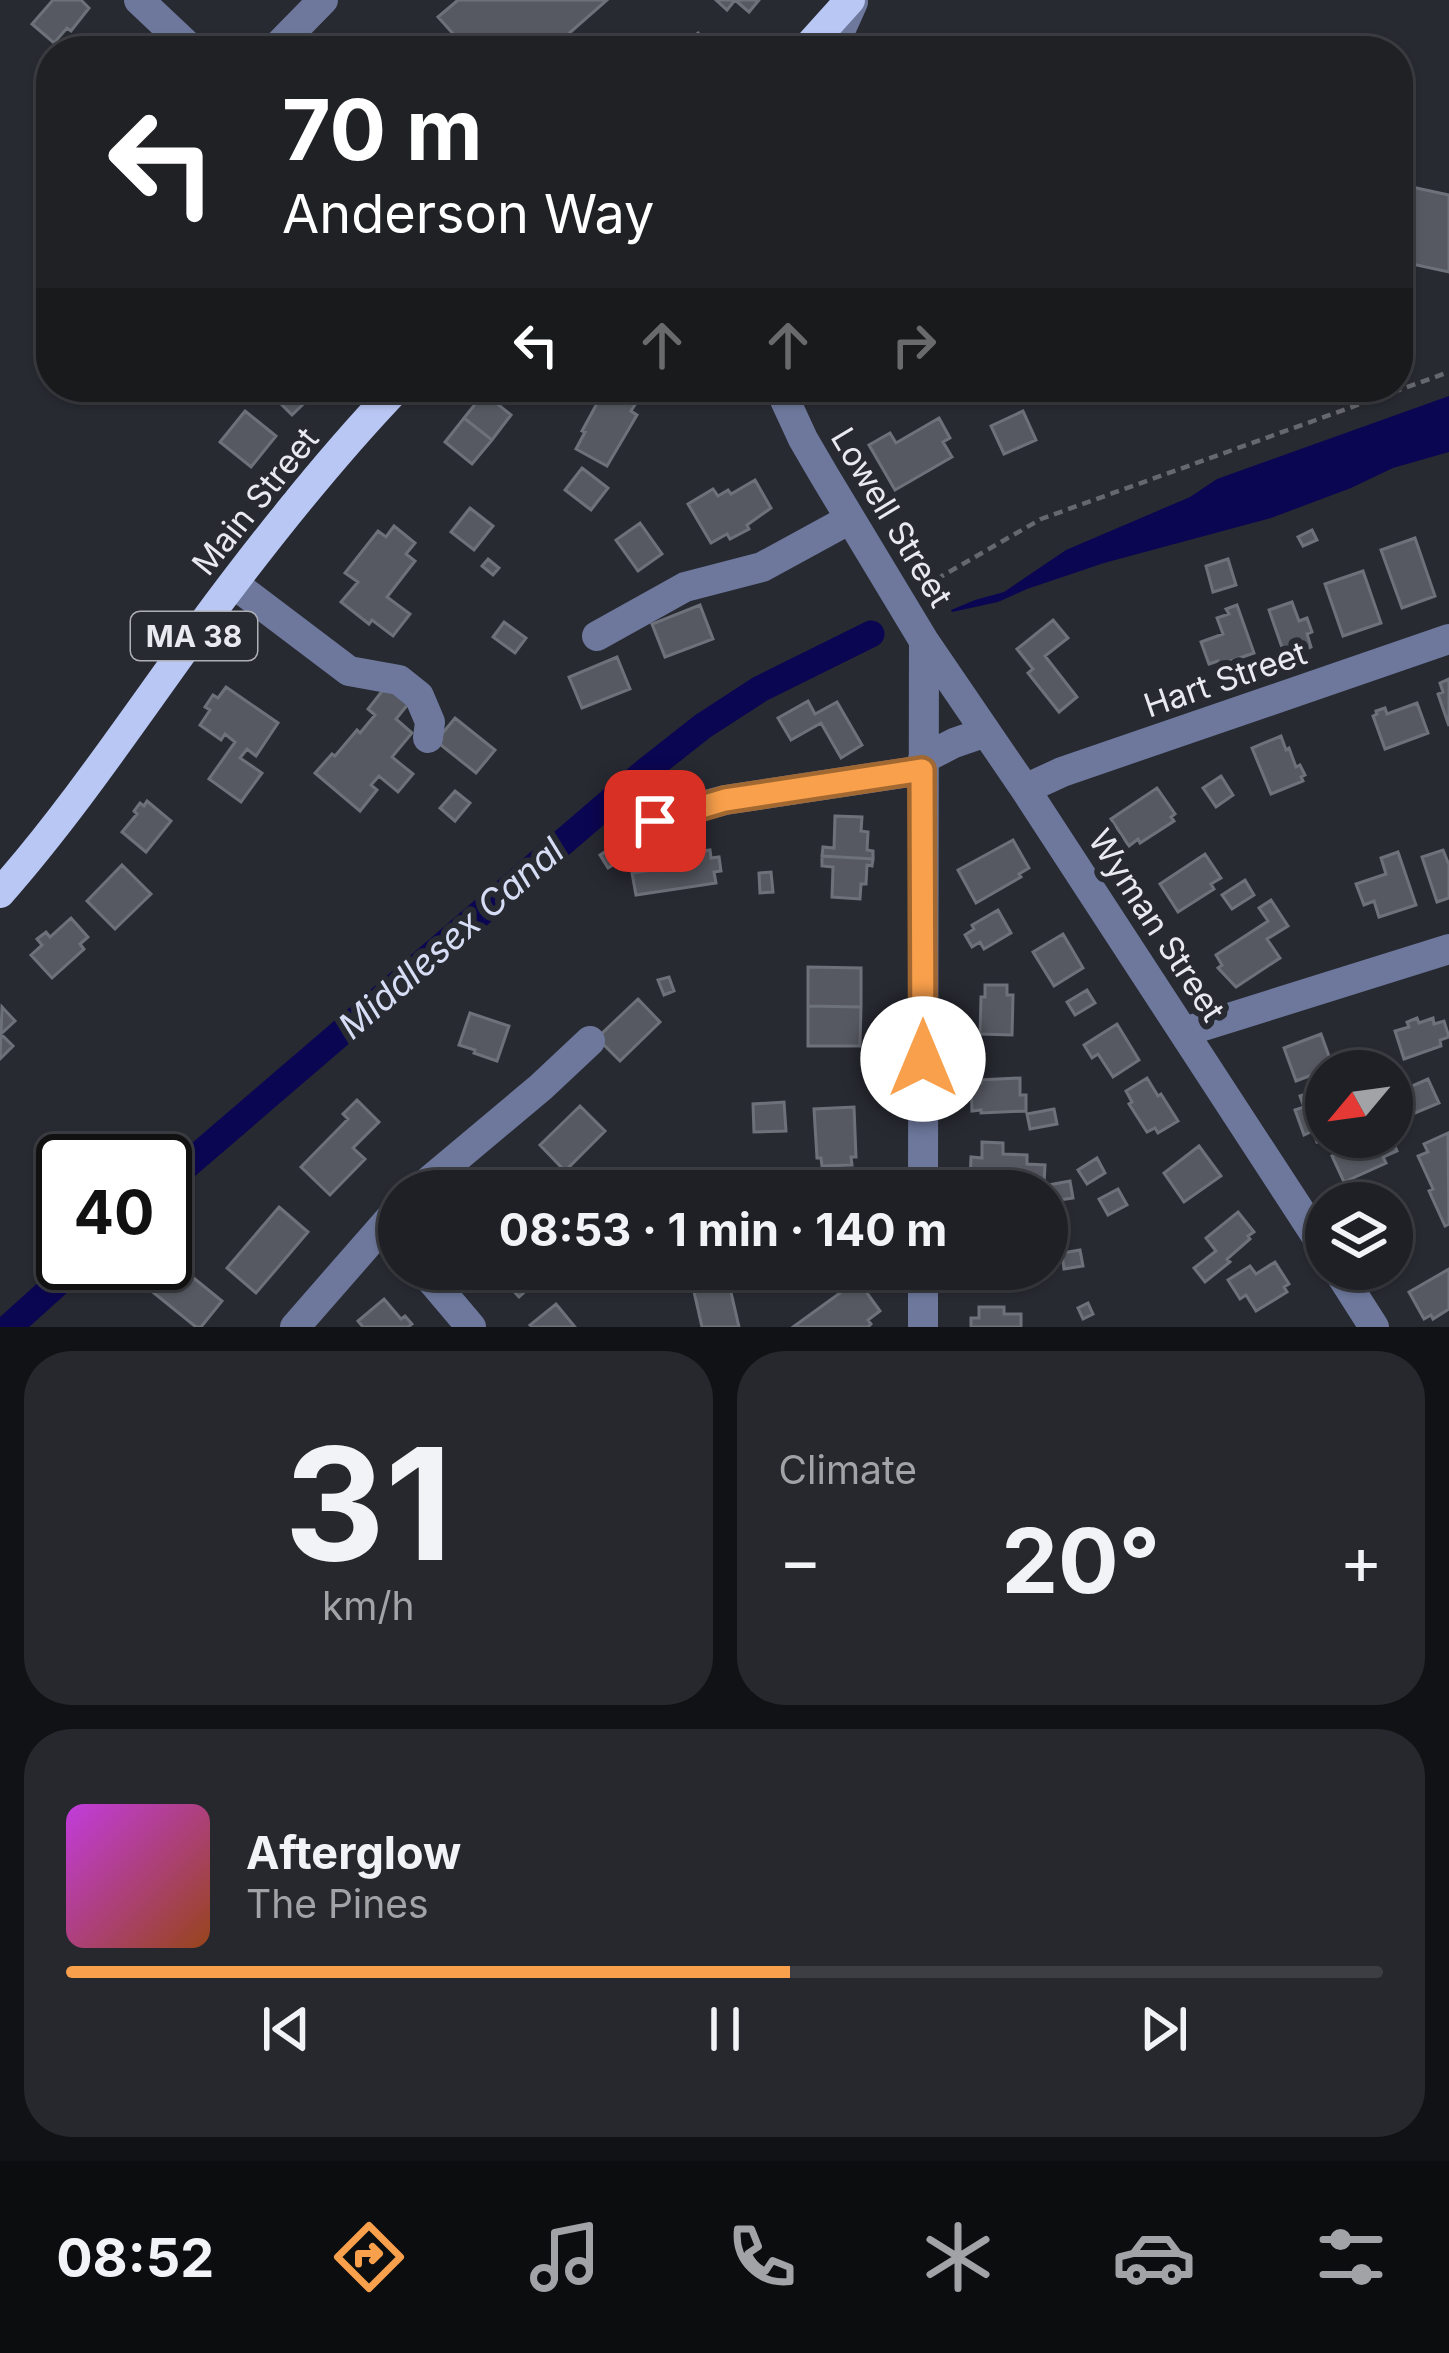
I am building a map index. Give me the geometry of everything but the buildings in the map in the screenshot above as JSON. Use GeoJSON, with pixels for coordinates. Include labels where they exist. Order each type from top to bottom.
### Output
{"type":"FeatureCollection","features":[{"type":"Feature","properties":{"kind":"main road"},"geometry":{"type":"LineString","coordinates":[[818,36],[852,0]]}},
{"type":"Feature","properties":{"kind":"main road","name":"Main Street"},"geometry":{"type":"LineString","coordinates":[[0,893],[78,798],[234,584],[382,402]]}},
{"type":"Feature","properties":{"kind":"street"},"geometry":{"type":"LineString","coordinates":[[139,0],[177,36]]}},
{"type":"Feature","properties":{"kind":"street"},"geometry":{"type":"LineString","coordinates":[[288,36],[323,0]]}},
{"type":"Feature","properties":{"kind":"street"},"geometry":{"type":"LineString","coordinates":[[836,36],[852,0]]}},
{"type":"Feature","properties":{"kind":"street","name":"Lowell Street"},"geometry":{"type":"LineString","coordinates":[[781,402],[924,640],[923,1170]]}},
{"type":"Feature","properties":{"kind":"street"},"geometry":{"type":"LineString","coordinates":[[597,636],[685,587],[762,567],[850,519]]}},
{"type":"Feature","properties":{"kind":"street"},"geometry":{"type":"LineString","coordinates":[[234,584],[349,671],[399,680],[419,696],[430,722],[428,737]]}},
{"type":"Feature","properties":{"kind":"street","name":"Hart Street"},"geometry":{"type":"LineString","coordinates":[[1025,789],[1061,772],[1449,639]]}},
{"type":"Feature","properties":{"kind":"street","name":"Wyman Street"},"geometry":{"type":"LineString","coordinates":[[924,640],[1305,1219]]}},
{"type":"Feature","properties":{"kind":"street"},"geometry":{"type":"LineString","coordinates":[[630,831],[725,800],[923,764],[953,743],[986,732]]}},
{"type":"Feature","properties":{"kind":"street"},"geometry":{"type":"LineString","coordinates":[[1184,1032],[1449,949]]}},
{"type":"Feature","properties":{"kind":"street"},"geometry":{"type":"LineString","coordinates":[[443,1170],[590,1041]]}},
{"type":"Feature","properties":{"kind":"street"},"geometry":{"type":"LineString","coordinates":[[295,1327],[378,1241]]}},
{"type":"Feature","properties":{"kind":"street"},"geometry":{"type":"LineString","coordinates":[[440,1290],[471,1327]]}},
{"type":"Feature","properties":{"kind":"street"},"geometry":{"type":"LineString","coordinates":[[923,1290],[923,1327]]}},
{"type":"Feature","properties":{"kind":"street"},"geometry":{"type":"LineString","coordinates":[[1351,1290],[1375,1327]]}},
{"type":"Feature","properties":{"kind":"path"},"geometry":{"type":"LineString","coordinates":[[1413,385],[1449,372]]}},
{"type":"Feature","properties":{"kind":"path"},"geometry":{"type":"LineString","coordinates":[[891,588],[910,577],[921,588],[1041,519],[1366,402]]}},
{"type":"Feature","properties":{"kind":"shaded area"},"geometry":{"type":"Polygon","coordinates":[[[1449,396],[1449,452],[1393,468],[1271,518],[1104,563],[998,602],[951,610],[1004,592],[1066,550],[1190,497],[1217,479],[1449,396]]]}},
{"type":"Feature","properties":{"kind":"waterway","name":"Middlesex Canal"},"geometry":{"type":"LineString","coordinates":[[192,1161],[703,726],[760,689],[871,634]]}},
{"type":"Feature","properties":{"kind":"waterway","name":"Middlesex Canal"},"geometry":{"type":"LineString","coordinates":[[9,1327],[50,1290]]}},
{"type":"Feature","properties":{"kind":"route"},"geometry":{"type":"LineString","coordinates":[[655,821],[725,800],[922,770],[923,1059]]}}]}
